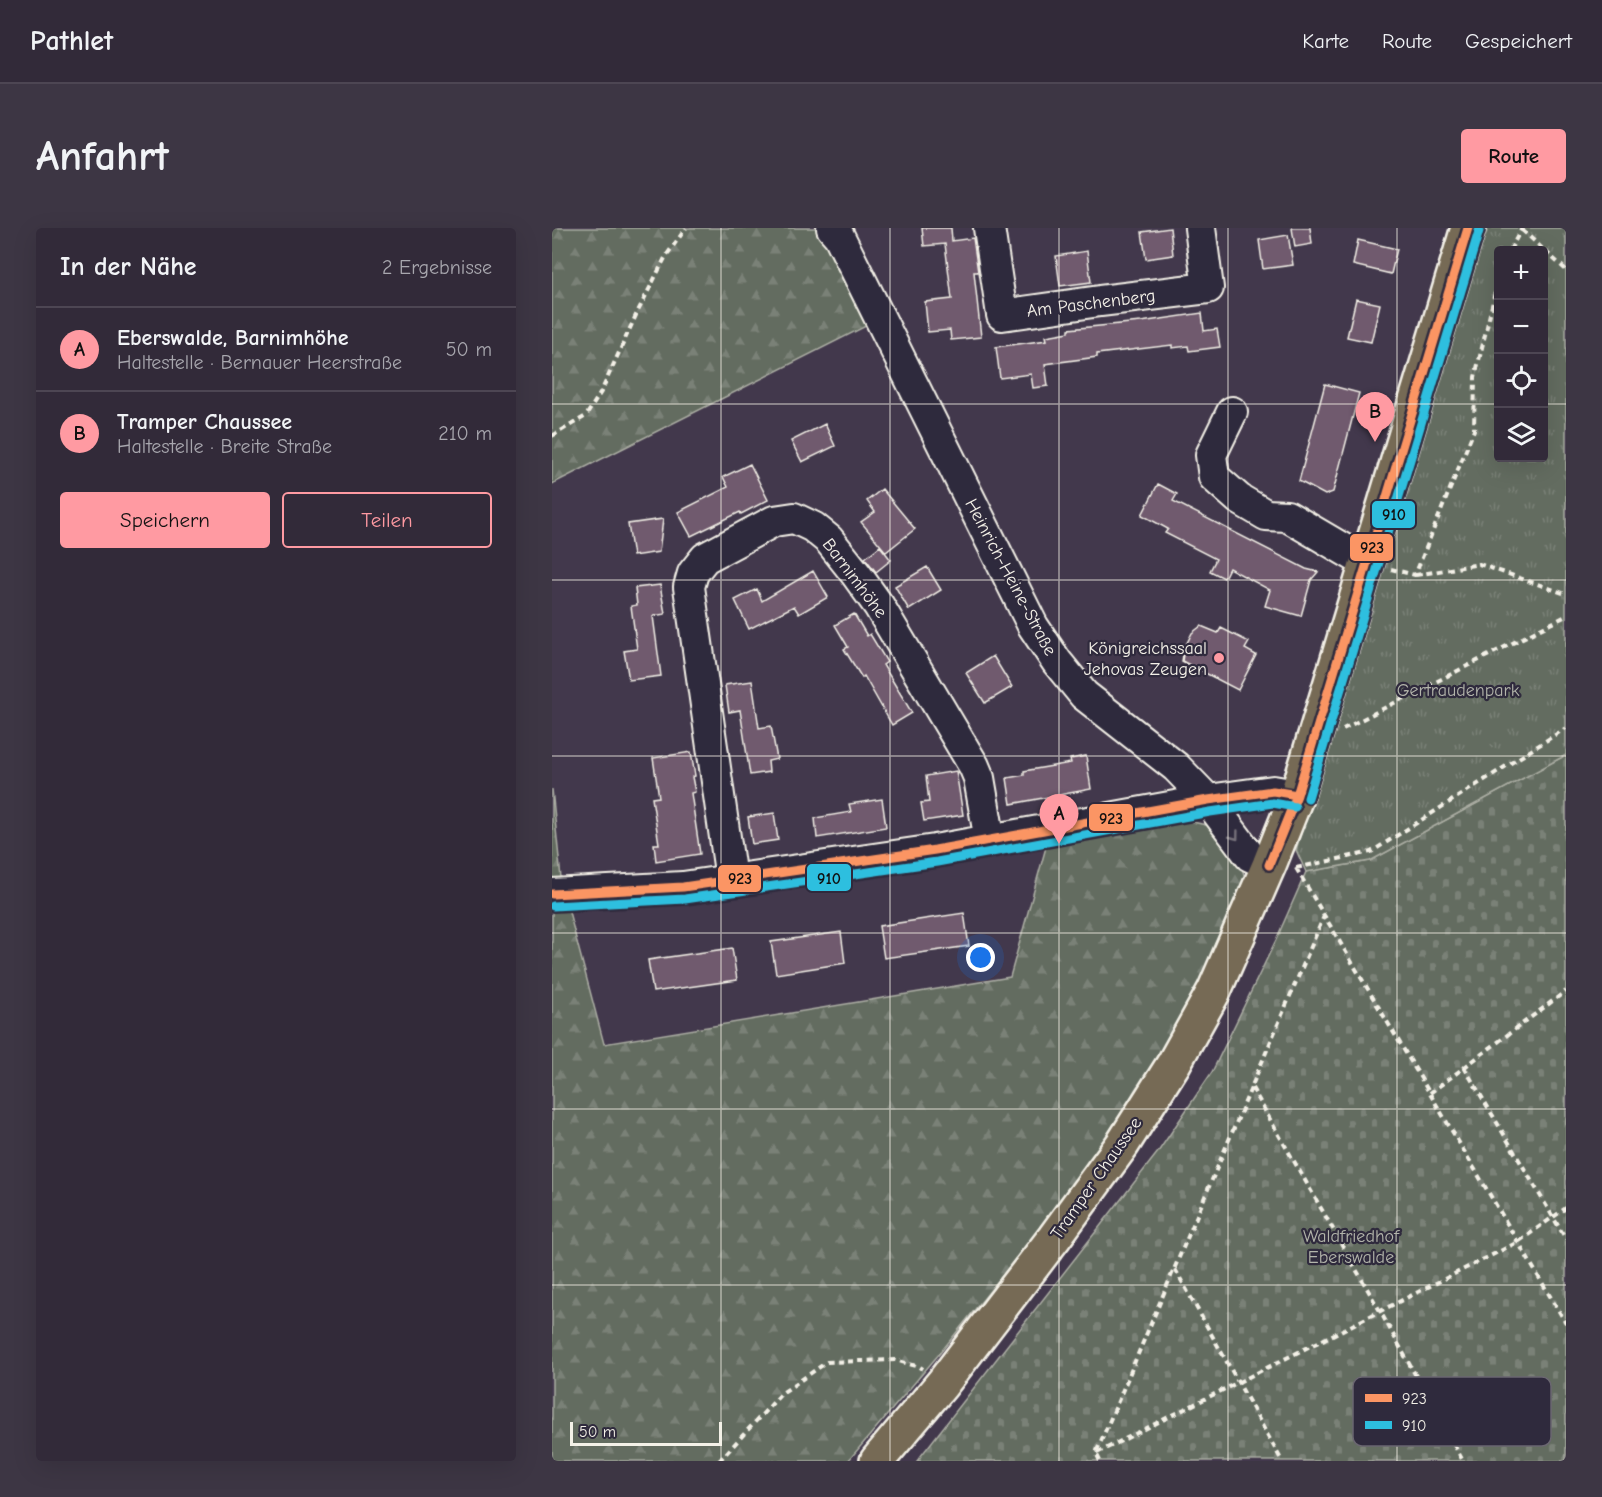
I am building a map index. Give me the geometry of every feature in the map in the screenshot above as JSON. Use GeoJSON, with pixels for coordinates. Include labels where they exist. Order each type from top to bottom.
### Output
{"type":"FeatureCollection","features":[{"type":"Feature","properties":{"kind":"main road","name":"Tramper Chaussee"},"geometry":{"type":"LineString","coordinates":[[877,1461],[942,1384],[1122,1145],[1174,1063],[1283,866],[1297,795],[1468,228]]}},
{"type":"Feature","properties":{"kind":"street","name":"Am Paschenberg"},"geometry":{"type":"LineString","coordinates":[[989,228],[1002,315],[1208,288],[1200,228]]}},
{"type":"Feature","properties":{"kind":"street","name":"Heinrich-Heine-Straße"},"geometry":{"type":"LineString","coordinates":[[838,231],[1033,626],[1057,662],[1084,695],[1176,767],[1208,800],[1250,856],[1283,866]]}},
{"type":"Feature","properties":{"kind":"street"},"geometry":{"type":"LineString","coordinates":[[1232,412],[1211,454],[1214,477],[1239,499],[1266,515],[1287,516],[1366,563]]}},
{"type":"Feature","properties":{"kind":"street","name":"Barnimhöhe"},"geometry":{"type":"LineString","coordinates":[[731,879],[689,587],[693,573],[705,558],[774,521],[794,518],[813,527],[829,540],[879,606],[974,766],[979,778],[990,841]]}},
{"type":"Feature","properties":{"kind":"street"},"geometry":{"type":"LineString","coordinates":[[552,894],[683,887],[990,841],[1208,800],[1273,791],[1297,795]]}},
{"type":"Feature","properties":{"kind":"path"},"geometry":{"type":"LineString","coordinates":[[552,436],[586,416],[601,392],[666,256],[686,228]]}},
{"type":"Feature","properties":{"kind":"path"},"geometry":{"type":"LineString","coordinates":[[1512,246],[1522,229],[1566,270]]}},
{"type":"Feature","properties":{"kind":"path"},"geometry":{"type":"LineString","coordinates":[[1415,575],[1474,430],[1475,377],[1494,297]]}},
{"type":"Feature","properties":{"kind":"path"},"geometry":{"type":"LineString","coordinates":[[1366,563],[1415,575],[1479,564],[1566,594]]}},
{"type":"Feature","properties":{"kind":"path"},"geometry":{"type":"LineString","coordinates":[[1316,731],[1345,729],[1566,616]]}},
{"type":"Feature","properties":{"kind":"path"},"geometry":{"type":"LineString","coordinates":[[1283,866],[1371,852],[1566,728]]}},
{"type":"Feature","properties":{"kind":"path"},"geometry":{"type":"LineString","coordinates":[[1283,866],[1324,916],[1566,1323]]}},
{"type":"Feature","properties":{"kind":"path"},"geometry":{"type":"LineString","coordinates":[[1100,1461],[1096,1453],[1324,916]]}},
{"type":"Feature","properties":{"kind":"path"},"geometry":{"type":"LineString","coordinates":[[1430,1093],[1566,991]]}},
{"type":"Feature","properties":{"kind":"path"},"geometry":{"type":"LineString","coordinates":[[1464,1067],[1566,1239]]}},
{"type":"Feature","properties":{"kind":"path"},"geometry":{"type":"LineString","coordinates":[[1251,1087],[1417,1377]]}},
{"type":"Feature","properties":{"kind":"path"},"geometry":{"type":"LineString","coordinates":[[1096,1453],[1518,1242],[1566,1208]]}},
{"type":"Feature","properties":{"kind":"path"},"geometry":{"type":"LineString","coordinates":[[1175,1269],[1282,1461]]}},
{"type":"Feature","properties":{"kind":"path"},"geometry":{"type":"LineString","coordinates":[[719,1461],[782,1393],[827,1362],[895,1360],[920,1366],[942,1384]]}},
{"type":"Feature","properties":{"kind":"path"},"geometry":{"type":"LineString","coordinates":[[1455,1446],[1463,1461]]}},
{"type":"Feature","properties":{"kind":"green space"},"geometry":{"type":"Polygon","coordinates":[[[552,228],[821,228],[874,322],[552,484],[552,228]]]}},
{"type":"Feature","properties":{"kind":"green space","name":"Gertraudenpark"},"geometry":{"type":"Polygon","coordinates":[[[1488,228],[1566,228],[1566,755],[1370,861],[1306,872],[1296,850],[1455,314],[1488,228]]]}},
{"type":"Feature","properties":{"kind":"green space","name":"Waldfriedhof Eberswalde"},"geometry":{"type":"Polygon","coordinates":[[[1566,755],[1566,1461],[917,1461],[1158,1152],[1212,1072],[1306,872],[1370,861],[1566,755]]]}},
{"type":"Feature","properties":{"kind":"green space"},"geometry":{"type":"Polygon","coordinates":[[[552,789],[562,888],[552,888],[552,789]]]}},
{"type":"Feature","properties":{"kind":"green space"},"geometry":{"type":"Polygon","coordinates":[[[1180,819],[1210,826],[1241,864],[1247,886],[1242,908],[1118,1131],[940,1353],[848,1461],[552,1461],[552,909],[568,908],[604,1044],[1010,977],[1048,840],[1180,819]]]}},
{"type":"Feature","properties":{"kind":"building"},"geometry":{"type":"Polygon","coordinates":[[[922,228],[951,228],[952,241],[973,238],[978,272],[974,272],[981,337],[951,340],[950,330],[928,332],[925,302],[952,299],[945,244],[924,246],[922,228]]]}},
{"type":"Feature","properties":{"kind":"building"},"geometry":{"type":"Polygon","coordinates":[[[1170,228],[1173,255],[1146,259],[1142,232],[1170,228]]]}},
{"type":"Feature","properties":{"kind":"building"},"geometry":{"type":"Polygon","coordinates":[[[1292,228],[1310,228],[1312,244],[1295,247],[1292,228]]]}},
{"type":"Feature","properties":{"kind":"building"},"geometry":{"type":"Polygon","coordinates":[[[1288,235],[1293,265],[1263,269],[1259,240],[1288,235]]]}},
{"type":"Feature","properties":{"kind":"building"},"geometry":{"type":"Polygon","coordinates":[[[1358,240],[1397,249],[1391,274],[1353,265],[1358,240]]]}},
{"type":"Feature","properties":{"kind":"building"},"geometry":{"type":"Polygon","coordinates":[[[1087,251],[1091,282],[1060,286],[1056,256],[1087,251]]]}},
{"type":"Feature","properties":{"kind":"building"},"geometry":{"type":"Polygon","coordinates":[[[1356,299],[1380,304],[1371,342],[1347,337],[1356,299]]]}},
{"type":"Feature","properties":{"kind":"building"},"geometry":{"type":"Polygon","coordinates":[[[1202,313],[1204,331],[1217,329],[1220,347],[1189,351],[1188,346],[1172,348],[1172,345],[1097,354],[1097,357],[1045,364],[1048,386],[1033,388],[1031,374],[1000,378],[996,347],[1047,340],[1046,336],[1069,332],[1069,329],[1202,313]]]}},
{"type":"Feature","properties":{"kind":"building"},"geometry":{"type":"Polygon","coordinates":[[[1325,384],[1359,393],[1333,492],[1325,495],[1299,481],[1325,384]]]}},
{"type":"Feature","properties":{"kind":"building"},"geometry":{"type":"Polygon","coordinates":[[[825,424],[835,446],[802,462],[791,441],[825,424]]]}},
{"type":"Feature","properties":{"kind":"building"},"geometry":{"type":"Polygon","coordinates":[[[750,464],[768,500],[691,536],[678,512],[728,487],[723,477],[750,464]]]}},
{"type":"Feature","properties":{"kind":"building"},"geometry":{"type":"Polygon","coordinates":[[[1158,484],[1177,494],[1173,501],[1306,569],[1318,572],[1311,580],[1301,616],[1265,606],[1270,590],[1229,568],[1224,578],[1210,571],[1216,559],[1165,533],[1168,529],[1142,515],[1158,484]]]}},
{"type":"Feature","properties":{"kind":"building"},"geometry":{"type":"Polygon","coordinates":[[[882,489],[915,529],[886,552],[861,522],[875,512],[867,501],[882,489]]]}},
{"type":"Feature","properties":{"kind":"building"},"geometry":{"type":"Polygon","coordinates":[[[663,519],[659,552],[633,556],[628,524],[663,519]]]}},
{"type":"Feature","properties":{"kind":"building"},"geometry":{"type":"Polygon","coordinates":[[[880,546],[891,560],[876,572],[865,558],[880,546]]]}},
{"type":"Feature","properties":{"kind":"building"},"geometry":{"type":"Polygon","coordinates":[[[927,567],[941,590],[909,610],[895,586],[927,567]]]}},
{"type":"Feature","properties":{"kind":"building"},"geometry":{"type":"Polygon","coordinates":[[[813,571],[828,597],[799,614],[794,606],[749,629],[735,600],[757,589],[762,601],[813,571]]]}},
{"type":"Feature","properties":{"kind":"building"},"geometry":{"type":"Polygon","coordinates":[[[660,585],[665,614],[653,616],[661,676],[629,680],[624,651],[637,649],[631,606],[637,605],[635,588],[660,585]]]}},
{"type":"Feature","properties":{"kind":"building"},"geometry":{"type":"Polygon","coordinates":[[[854,614],[867,636],[870,634],[887,662],[883,665],[912,713],[892,725],[864,676],[862,678],[844,649],[848,647],[835,625],[854,614]]]}},
{"type":"Feature","properties":{"kind":"building","name":"Königreichssaal Jehovas Zeugen"},"geometry":{"type":"Polygon","coordinates":[[[1201,626],[1218,633],[1221,628],[1249,642],[1245,649],[1256,655],[1238,690],[1182,661],[1184,649],[1192,633],[1201,626]]]}},
{"type":"Feature","properties":{"kind":"building"},"geometry":{"type":"Polygon","coordinates":[[[993,656],[1012,687],[985,703],[966,673],[993,656]]]}},
{"type":"Feature","properties":{"kind":"building"},"geometry":{"type":"Polygon","coordinates":[[[752,681],[759,728],[771,726],[777,759],[768,761],[769,772],[750,775],[740,710],[729,712],[725,685],[752,681]]]}},
{"type":"Feature","properties":{"kind":"building"},"geometry":{"type":"Polygon","coordinates":[[[691,752],[695,792],[691,793],[700,854],[656,861],[654,844],[659,844],[652,798],[659,797],[653,758],[691,752]]]}},
{"type":"Feature","properties":{"kind":"building"},"geometry":{"type":"Polygon","coordinates":[[[1086,756],[1091,789],[1011,804],[1007,778],[1024,775],[1024,771],[1071,763],[1070,759],[1086,756]]]}},
{"type":"Feature","properties":{"kind":"building"},"geometry":{"type":"Polygon","coordinates":[[[956,771],[963,815],[924,821],[921,803],[929,802],[926,776],[956,771]]]}},
{"type":"Feature","properties":{"kind":"building"},"geometry":{"type":"Polygon","coordinates":[[[882,799],[886,827],[817,838],[815,818],[851,812],[849,804],[882,799]]]}},
{"type":"Feature","properties":{"kind":"building"},"geometry":{"type":"Polygon","coordinates":[[[774,813],[778,840],[752,844],[748,817],[774,813]]]}},
{"type":"Feature","properties":{"kind":"building"},"geometry":{"type":"Polygon","coordinates":[[[964,913],[969,946],[884,958],[879,926],[964,913]]]}},
{"type":"Feature","properties":{"kind":"building"},"geometry":{"type":"Polygon","coordinates":[[[841,932],[845,963],[776,974],[771,942],[841,932]]]}},
{"type":"Feature","properties":{"kind":"building"},"geometry":{"type":"Polygon","coordinates":[[[732,948],[737,980],[653,992],[648,960],[732,948]]]}},
{"type":"Feature","properties":{"kind":"transit line","name":"923"},"geometry":{"type":"LineString","coordinates":[[1269,865],[1297,795],[1468,228]]}},
{"type":"Feature","properties":{"kind":"transit line","name":"910"},"geometry":{"type":"LineString","coordinates":[[1308,798],[1479,231]]}},
{"type":"Feature","properties":{"kind":"transit line","name":"923"},"geometry":{"type":"LineString","coordinates":[[552,894],[683,887],[935,850],[1208,800],[1273,791],[1297,795]]}},
{"type":"Feature","properties":{"kind":"transit line","name":"910"},"geometry":{"type":"LineString","coordinates":[[553,906],[685,899],[937,862],[1210,812],[1273,803],[1295,807]]}},
{"type":"Feature","properties":{"kind":"place","name":"Tramper Chaussee"},"geometry":{"type":"Point","coordinates":[1375,442]}},
{"type":"Feature","properties":{"kind":"place","name":"Königreichssaal Jehovas Zeugen"},"geometry":{"type":"Point","coordinates":[1219,658]}},
{"type":"Feature","properties":{"kind":"place","name":"Eberswalde, Barnimhöhe"},"geometry":{"type":"Point","coordinates":[1059,844]}}]}
